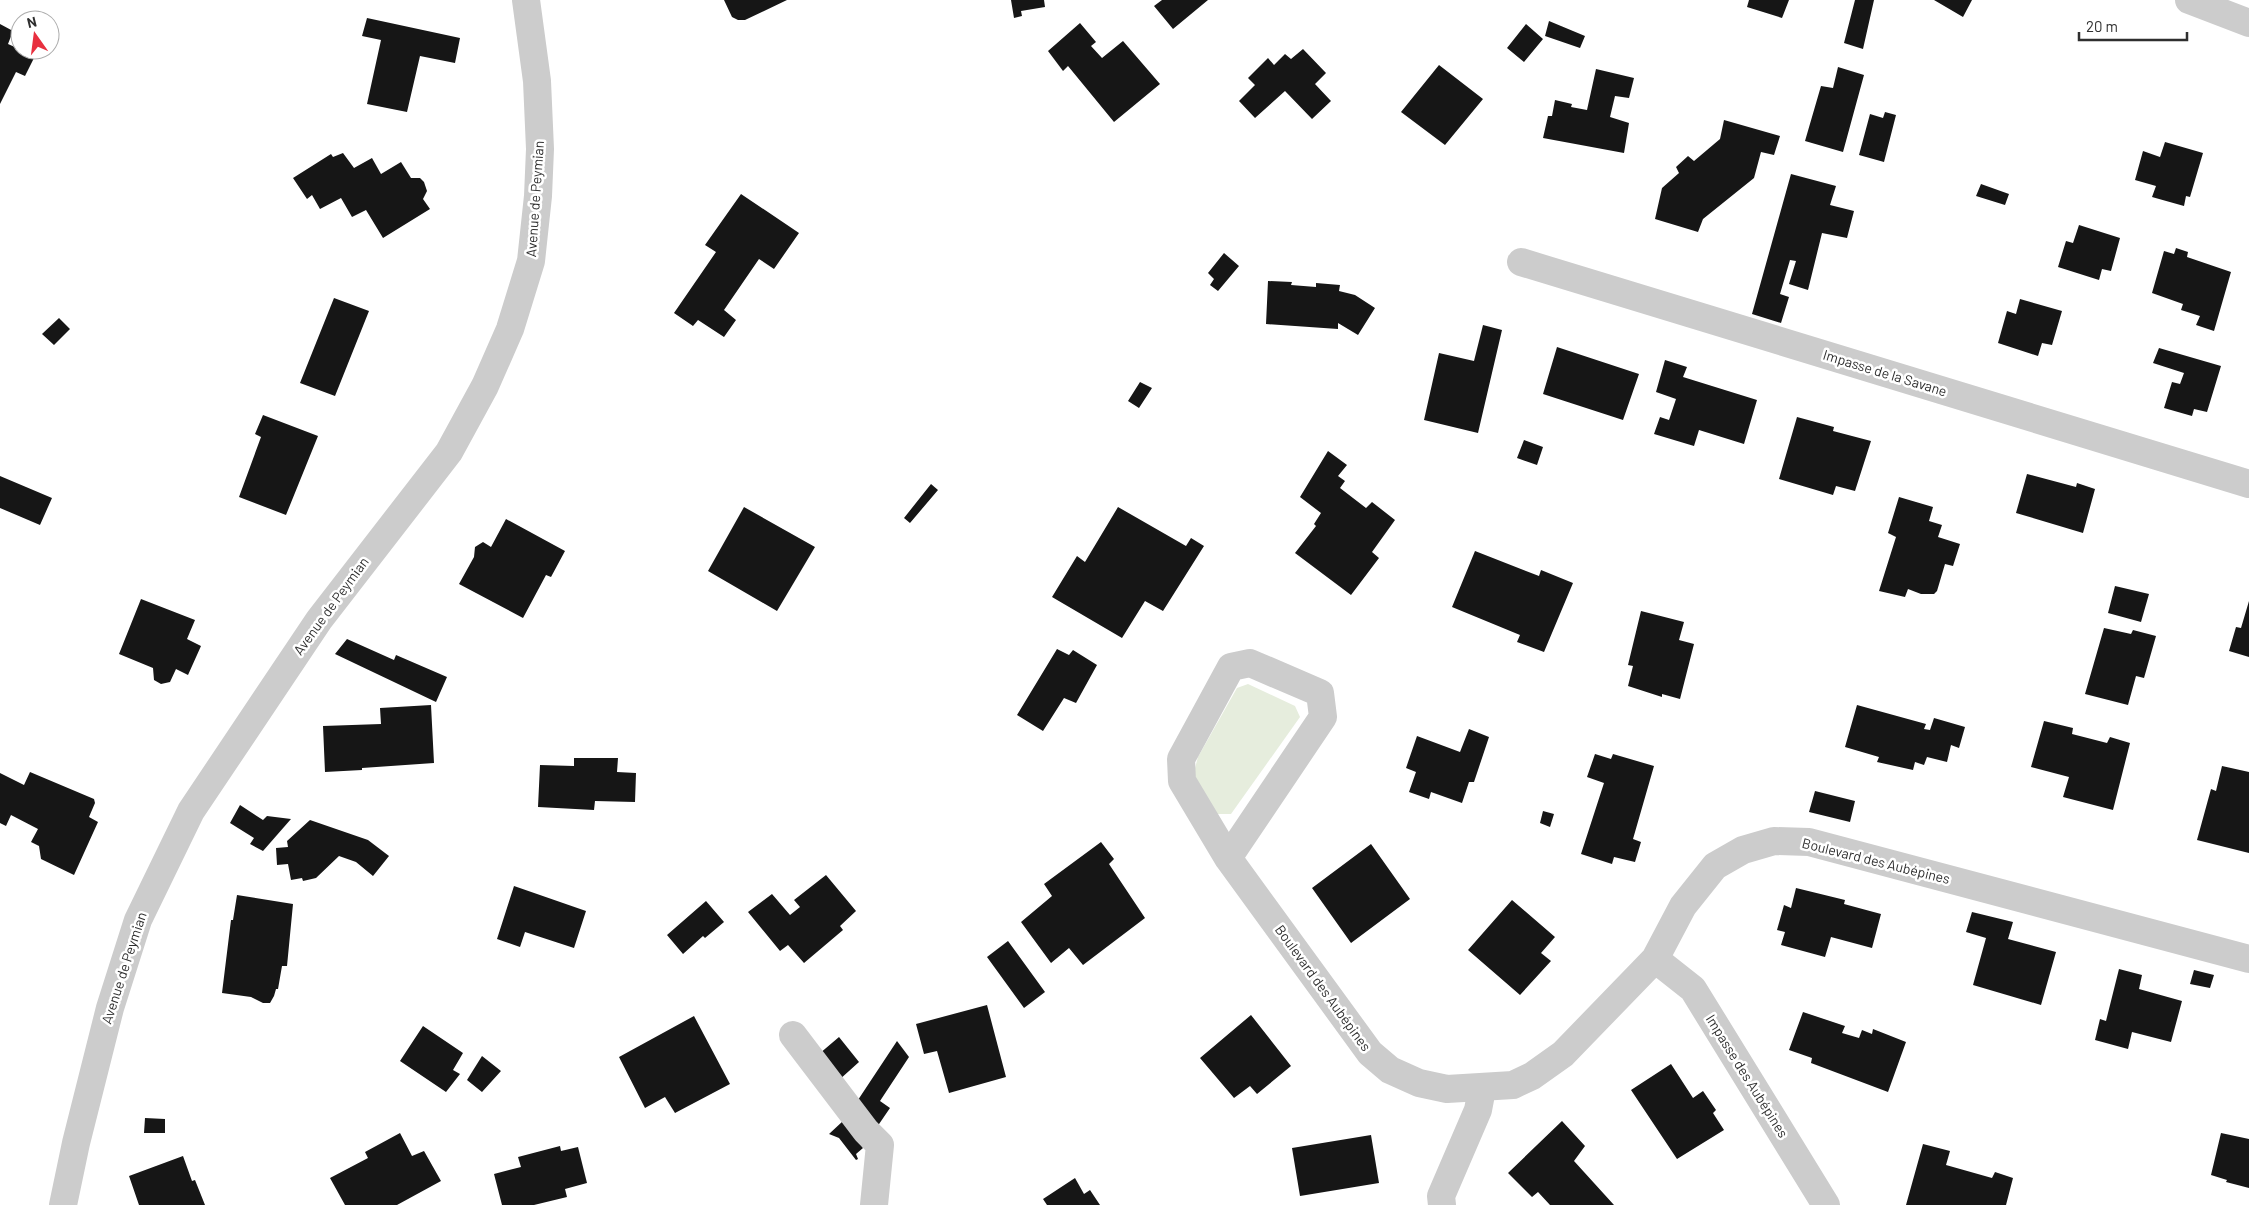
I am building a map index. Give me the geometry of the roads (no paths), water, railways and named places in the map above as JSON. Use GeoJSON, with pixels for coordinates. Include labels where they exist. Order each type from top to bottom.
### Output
{"type":"FeatureCollection","features":[{"type":"Feature","properties":{"kind":"street","name":"Avenue de Peymian"},"geometry":{"type":"LineString","coordinates":[[63,1205],[76,1142],[110,1008],[135,929],[191,811],[319,620],[448,452],[485,386],[510,329],[531,261],[538,196],[540,149],[538,81],[526,0]]}},
{"type":"Feature","properties":{"kind":"street"},"geometry":{"type":"LineString","coordinates":[[2189,0],[2249,23]]}},
{"type":"Feature","properties":{"kind":"street","name":"Impasse de la Savane"},"geometry":{"type":"LineString","coordinates":[[1521,262],[2249,484]]}},
{"type":"Feature","properties":{"kind":"street","name":"Boulevard des Aubépines"},"geometry":{"type":"LineString","coordinates":[[1228,858],[1323,717],[1320,693],[1250,663],[1231,667],[1181,759],[1182,781],[1228,858],[1370,1053],[1390,1070],[1419,1083],[1448,1089],[1482,1089],[1513,1085],[1532,1076],[1563,1054],[1655,959],[1683,906],[1715,866],[1743,850],[1774,840],[1809,842],[2249,959]]}},
{"type":"Feature","properties":{"kind":"street","name":"Impasse des Aubépines"},"geometry":{"type":"LineString","coordinates":[[1655,959],[1693,989],[1826,1205]]}},
{"type":"Feature","properties":{"kind":"street"},"geometry":{"type":"LineString","coordinates":[[793,1034],[866,1131],[880,1145],[874,1205]]}},
{"type":"Feature","properties":{"kind":"street"},"geometry":{"type":"LineString","coordinates":[[1442,1205],[1441,1196],[1478,1110],[1482,1089]]}}]}
